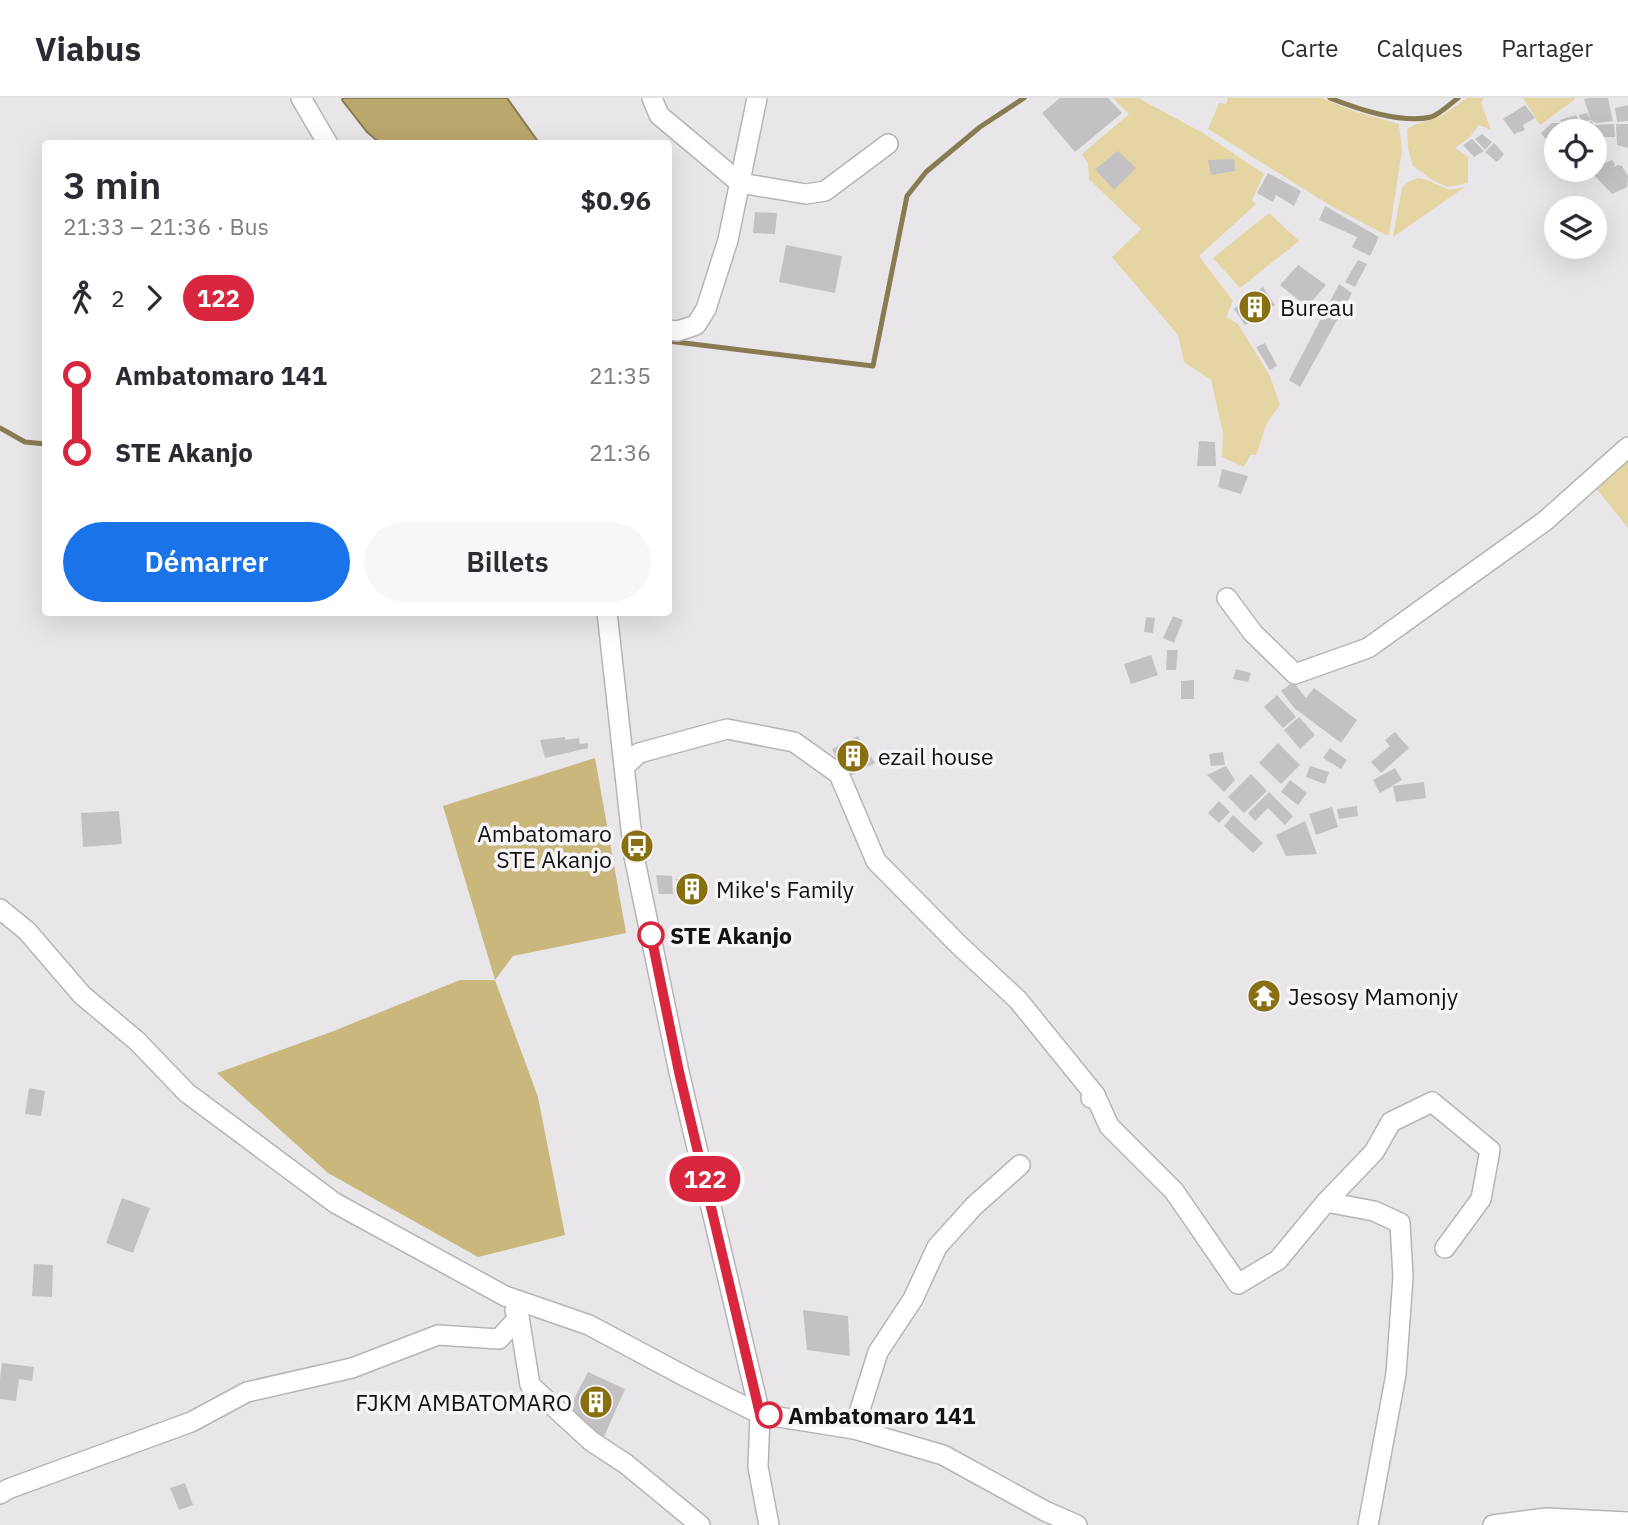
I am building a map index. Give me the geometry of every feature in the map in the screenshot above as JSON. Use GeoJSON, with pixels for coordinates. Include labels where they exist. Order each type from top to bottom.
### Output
{"type":"FeatureCollection","features":[{"type":"Feature","properties":{"kind":"street"},"geometry":{"type":"LineString","coordinates":[[301,98],[326,140]]}},
{"type":"Feature","properties":{"kind":"street"},"geometry":{"type":"LineString","coordinates":[[652,98],[659,116],[740,183],[806,194],[825,191],[888,144]]}},
{"type":"Feature","properties":{"kind":"street"},"geometry":{"type":"LineString","coordinates":[[672,330],[696,325],[706,309],[727,240],[757,98]]}},
{"type":"Feature","properties":{"kind":"street"},"geometry":{"type":"LineString","coordinates":[[1227,598],[1253,633],[1295,674],[1368,648],[1545,521],[1628,447]]}},
{"type":"Feature","properties":{"kind":"street"},"geometry":{"type":"LineString","coordinates":[[607,616],[634,856],[682,1085],[760,1414],[758,1466],[769,1525]]}},
{"type":"Feature","properties":{"kind":"street"},"geometry":{"type":"LineString","coordinates":[[625,766],[639,754],[727,729],[794,742],[839,774],[876,861],[1018,1000],[1093,1096],[1109,1126],[1174,1191],[1238,1284],[1278,1260],[1326,1202],[1374,1152],[1391,1122],[1432,1102],[1490,1150],[1482,1199],[1445,1248]]}},
{"type":"Feature","properties":{"kind":"street"},"geometry":{"type":"LineString","coordinates":[[0,909],[27,931],[82,995],[137,1041],[187,1093],[335,1203],[505,1296],[589,1325],[760,1414],[854,1429],[943,1455],[1045,1511],[1077,1525]]}},
{"type":"Feature","properties":{"kind":"street"},"geometry":{"type":"LineString","coordinates":[[854,1429],[878,1352],[913,1299],[937,1247],[974,1206],[1020,1165]]}},
{"type":"Feature","properties":{"kind":"street"},"geometry":{"type":"LineString","coordinates":[[1326,1202],[1374,1211],[1400,1223],[1403,1277],[1396,1374],[1368,1525]]}},
{"type":"Feature","properties":{"kind":"street"},"geometry":{"type":"LineString","coordinates":[[505,1296],[519,1317],[530,1385],[591,1441],[626,1464],[700,1525]]}},
{"type":"Feature","properties":{"kind":"street"},"geometry":{"type":"LineString","coordinates":[[0,1494],[191,1422],[247,1392],[352,1368],[438,1335],[499,1339],[519,1317]]}},
{"type":"Feature","properties":{"kind":"street"},"geometry":{"type":"LineString","coordinates":[[1493,1525],[1546,1518],[1628,1522]]}},
{"type":"Feature","properties":{"kind":"shaded area"},"geometry":{"type":"Polygon","coordinates":[[[507,98],[537,140],[376,140],[342,100],[507,98]]]}},
{"type":"Feature","properties":{"kind":"shaded area"},"geometry":{"type":"Polygon","coordinates":[[[1113,98],[1138,98],[1203,133],[1264,174],[1252,200],[1256,204],[1199,256],[1233,301],[1226,317],[1238,324],[1270,376],[1280,405],[1267,423],[1256,455],[1250,455],[1244,467],[1222,457],[1223,433],[1211,380],[1184,362],[1178,335],[1112,257],[1141,229],[1089,179],[1088,164],[1082,154],[1129,114],[1113,98]]]}},
{"type":"Feature","properties":{"kind":"shaded area"},"geometry":{"type":"Polygon","coordinates":[[[1228,98],[1322,98],[1353,111],[1399,124],[1402,150],[1389,235],[1333,207],[1208,129],[1219,103],[1226,104],[1228,98]]]}},
{"type":"Feature","properties":{"kind":"shaded area"},"geometry":{"type":"Polygon","coordinates":[[[1467,98],[1484,98],[1481,103],[1491,130],[1479,125],[1470,137],[1455,148],[1468,157],[1468,183],[1448,187],[1413,166],[1407,129],[1443,115],[1467,98]]]}},
{"type":"Feature","properties":{"kind":"shaded area"},"geometry":{"type":"Polygon","coordinates":[[[1523,98],[1575,98],[1548,119],[1544,119],[1540,125],[1523,98]]]}},
{"type":"Feature","properties":{"kind":"shaded area"},"geometry":{"type":"Polygon","coordinates":[[[1418,178],[1449,190],[1465,187],[1393,237],[1402,188],[1418,178]]]}},
{"type":"Feature","properties":{"kind":"shaded area"},"geometry":{"type":"Polygon","coordinates":[[[1269,213],[1299,241],[1240,288],[1213,258],[1269,213]]]}},
{"type":"Feature","properties":{"kind":"shaded area"},"geometry":{"type":"Polygon","coordinates":[[[1628,453],[1628,528],[1592,483],[1628,453]]]}},
{"type":"Feature","properties":{"kind":"shaded area"},"geometry":{"type":"Polygon","coordinates":[[[595,758],[626,933],[513,956],[495,980],[443,806],[595,758]]]}},
{"type":"Feature","properties":{"kind":"shaded area"},"geometry":{"type":"Polygon","coordinates":[[[460,980],[495,980],[538,1097],[565,1235],[478,1257],[328,1173],[217,1073],[331,1032],[460,980]]]}},
{"type":"Feature","properties":{"kind":"building"},"geometry":{"type":"Polygon","coordinates":[[[1060,98],[1108,98],[1122,113],[1075,152],[1042,113],[1060,98]]]}},
{"type":"Feature","properties":{"kind":"building"},"geometry":{"type":"Polygon","coordinates":[[[1608,98],[1613,121],[1591,119],[1584,99],[1608,98]]]}},
{"type":"Feature","properties":{"kind":"building"},"geometry":{"type":"Polygon","coordinates":[[[1525,105],[1535,118],[1523,125],[1525,130],[1514,134],[1503,119],[1525,105]]]}},
{"type":"Feature","properties":{"kind":"building"},"geometry":{"type":"Polygon","coordinates":[[[1628,105],[1628,121],[1617,122],[1615,108],[1628,105]]]}},
{"type":"Feature","properties":{"kind":"building"},"geometry":{"type":"Polygon","coordinates":[[[1587,113],[1590,119],[1580,119],[1579,115],[1587,113]]]}},
{"type":"Feature","properties":{"kind":"building"},"geometry":{"type":"Polygon","coordinates":[[[1607,124],[1614,124],[1615,137],[1607,137],[1607,124]]]}},
{"type":"Feature","properties":{"kind":"building"},"geometry":{"type":"Polygon","coordinates":[[[1616,124],[1628,124],[1628,148],[1617,145],[1616,124]]]}},
{"type":"Feature","properties":{"kind":"building"},"geometry":{"type":"Polygon","coordinates":[[[1482,134],[1492,142],[1485,150],[1475,139],[1482,134]]]}},
{"type":"Feature","properties":{"kind":"building"},"geometry":{"type":"Polygon","coordinates":[[[1472,139],[1484,151],[1474,157],[1463,145],[1472,139]]]}},
{"type":"Feature","properties":{"kind":"building"},"geometry":{"type":"Polygon","coordinates":[[[1494,143],[1504,154],[1497,162],[1485,152],[1494,143]]]}},
{"type":"Feature","properties":{"kind":"building"},"geometry":{"type":"Polygon","coordinates":[[[1118,151],[1136,168],[1114,190],[1095,169],[1118,151]]]}},
{"type":"Feature","properties":{"kind":"building"},"geometry":{"type":"Polygon","coordinates":[[[1234,159],[1235,171],[1211,175],[1208,160],[1234,159]]]}},
{"type":"Feature","properties":{"kind":"building"},"geometry":{"type":"Polygon","coordinates":[[[1612,160],[1615,164],[1613,167],[1622,166],[1628,176],[1627,187],[1612,194],[1601,182],[1607,182],[1607,162],[1612,160]]]}},
{"type":"Feature","properties":{"kind":"building"},"geometry":{"type":"Polygon","coordinates":[[[1268,173],[1301,191],[1294,206],[1276,195],[1273,202],[1257,193],[1268,173]]]}},
{"type":"Feature","properties":{"kind":"building"},"geometry":{"type":"Polygon","coordinates":[[[1325,206],[1379,237],[1370,256],[1352,247],[1357,237],[1319,220],[1325,206]]]}},
{"type":"Feature","properties":{"kind":"building"},"geometry":{"type":"Polygon","coordinates":[[[755,212],[777,213],[775,234],[753,233],[755,212]]]}},
{"type":"Feature","properties":{"kind":"building"},"geometry":{"type":"Polygon","coordinates":[[[786,245],[842,256],[835,293],[779,282],[786,245]]]}},
{"type":"Feature","properties":{"kind":"building"},"geometry":{"type":"Polygon","coordinates":[[[1358,260],[1367,264],[1355,287],[1345,282],[1358,260]]]}},
{"type":"Feature","properties":{"kind":"building"},"geometry":{"type":"Polygon","coordinates":[[[1298,265],[1326,285],[1307,307],[1280,285],[1298,265]]]}},
{"type":"Feature","properties":{"kind":"building"},"geometry":{"type":"Polygon","coordinates":[[[1339,284],[1352,293],[1300,387],[1289,380],[1339,284]]]}},
{"type":"Feature","properties":{"kind":"building","name":"Bureau"},"geometry":{"type":"Polygon","coordinates":[[[1263,287],[1275,305],[1245,325],[1234,309],[1263,287]]]}},
{"type":"Feature","properties":{"kind":"building"},"geometry":{"type":"Polygon","coordinates":[[[1265,343],[1277,366],[1270,370],[1256,347],[1265,343]]]}},
{"type":"Feature","properties":{"kind":"building"},"geometry":{"type":"Polygon","coordinates":[[[1199,441],[1215,442],[1216,466],[1197,466],[1199,441]]]}},
{"type":"Feature","properties":{"kind":"building"},"geometry":{"type":"Polygon","coordinates":[[[1222,469],[1248,476],[1241,494],[1218,487],[1222,469]]]}},
{"type":"Feature","properties":{"kind":"building"},"geometry":{"type":"Polygon","coordinates":[[[1173,616],[1183,620],[1174,643],[1163,638],[1173,616]]]}},
{"type":"Feature","properties":{"kind":"building"},"geometry":{"type":"Polygon","coordinates":[[[1146,617],[1155,618],[1153,633],[1144,632],[1146,617]]]}},
{"type":"Feature","properties":{"kind":"building"},"geometry":{"type":"Polygon","coordinates":[[[1167,650],[1178,650],[1176,670],[1166,670],[1167,650]]]}},
{"type":"Feature","properties":{"kind":"building"},"geometry":{"type":"Polygon","coordinates":[[[1151,655],[1158,675],[1131,684],[1124,664],[1151,655]]]}},
{"type":"Feature","properties":{"kind":"building"},"geometry":{"type":"Polygon","coordinates":[[[1236,669],[1251,673],[1248,682],[1233,679],[1236,669]]]}},
{"type":"Feature","properties":{"kind":"building"},"geometry":{"type":"Polygon","coordinates":[[[1194,680],[1194,699],[1181,699],[1181,681],[1194,680]]]}},
{"type":"Feature","properties":{"kind":"building"},"geometry":{"type":"Polygon","coordinates":[[[1293,682],[1306,698],[1314,688],[1357,720],[1341,743],[1296,710],[1281,691],[1293,682]]]}},
{"type":"Feature","properties":{"kind":"building"},"geometry":{"type":"Polygon","coordinates":[[[1277,695],[1296,717],[1283,728],[1264,707],[1277,695]]]}},
{"type":"Feature","properties":{"kind":"building"},"geometry":{"type":"Polygon","coordinates":[[[1299,717],[1315,735],[1300,749],[1284,730],[1299,717]]]}},
{"type":"Feature","properties":{"kind":"building"},"geometry":{"type":"Polygon","coordinates":[[[1395,732],[1409,748],[1381,773],[1371,762],[1390,746],[1385,740],[1395,732]]]}},
{"type":"Feature","properties":{"kind":"building","name":"ezail house"},"geometry":{"type":"Polygon","coordinates":[[[858,736],[875,763],[846,778],[832,749],[858,736]]]}},
{"type":"Feature","properties":{"kind":"building"},"geometry":{"type":"Polygon","coordinates":[[[565,737],[565,740],[579,738],[580,744],[588,743],[588,748],[545,758],[540,740],[565,737]]]}},
{"type":"Feature","properties":{"kind":"building"},"geometry":{"type":"Polygon","coordinates":[[[1278,743],[1300,765],[1281,784],[1259,763],[1278,743]]]}},
{"type":"Feature","properties":{"kind":"building"},"geometry":{"type":"Polygon","coordinates":[[[1330,748],[1347,760],[1341,769],[1323,758],[1330,748]]]}},
{"type":"Feature","properties":{"kind":"building"},"geometry":{"type":"Polygon","coordinates":[[[1223,752],[1225,765],[1211,766],[1209,754],[1223,752]]]}},
{"type":"Feature","properties":{"kind":"building"},"geometry":{"type":"Polygon","coordinates":[[[1226,766],[1235,780],[1224,792],[1207,775],[1226,766]]]}},
{"type":"Feature","properties":{"kind":"building"},"geometry":{"type":"Polygon","coordinates":[[[1310,766],[1329,772],[1325,784],[1306,777],[1310,766]]]}},
{"type":"Feature","properties":{"kind":"building"},"geometry":{"type":"Polygon","coordinates":[[[1395,768],[1402,780],[1380,793],[1373,780],[1395,768]]]}},
{"type":"Feature","properties":{"kind":"building"},"geometry":{"type":"Polygon","coordinates":[[[1251,774],[1267,791],[1244,813],[1228,797],[1251,774]]]}},
{"type":"Feature","properties":{"kind":"building"},"geometry":{"type":"Polygon","coordinates":[[[1290,780],[1307,793],[1298,805],[1281,792],[1290,780]]]}},
{"type":"Feature","properties":{"kind":"building"},"geometry":{"type":"Polygon","coordinates":[[[1424,782],[1426,798],[1396,802],[1393,786],[1424,782]]]}},
{"type":"Feature","properties":{"kind":"building"},"geometry":{"type":"Polygon","coordinates":[[[1269,792],[1293,816],[1285,825],[1268,808],[1255,821],[1248,813],[1269,792]]]}},
{"type":"Feature","properties":{"kind":"building"},"geometry":{"type":"Polygon","coordinates":[[[1219,801],[1230,812],[1219,823],[1208,813],[1219,801]]]}},
{"type":"Feature","properties":{"kind":"building"},"geometry":{"type":"Polygon","coordinates":[[[1357,806],[1358,816],[1339,819],[1337,809],[1357,806]]]}},
{"type":"Feature","properties":{"kind":"building"},"geometry":{"type":"Polygon","coordinates":[[[1332,807],[1338,827],[1316,835],[1309,814],[1332,807]]]}},
{"type":"Feature","properties":{"kind":"building"},"geometry":{"type":"Polygon","coordinates":[[[119,811],[122,844],[83,847],[81,813],[119,811]]]}},
{"type":"Feature","properties":{"kind":"building"},"geometry":{"type":"Polygon","coordinates":[[[1233,815],[1263,843],[1253,853],[1224,826],[1233,815]]]}},
{"type":"Feature","properties":{"kind":"building"},"geometry":{"type":"Polygon","coordinates":[[[1305,821],[1317,854],[1286,856],[1276,835],[1305,821]]]}},
{"type":"Feature","properties":{"kind":"building"},"geometry":{"type":"Polygon","coordinates":[[[656,875],[672,876],[673,894],[659,894],[656,875]]]}},
{"type":"Feature","properties":{"kind":"building","name":"Mike's Family"},"geometry":{"type":"Polygon","coordinates":[[[676,879],[708,882],[706,897],[677,896],[676,879]]]}},
{"type":"Feature","properties":{"kind":"building"},"geometry":{"type":"Polygon","coordinates":[[[29,1088],[45,1091],[41,1116],[25,1114],[29,1088]]]}},
{"type":"Feature","properties":{"kind":"building"},"geometry":{"type":"Polygon","coordinates":[[[122,1198],[150,1208],[133,1253],[106,1243],[122,1198]]]}},
{"type":"Feature","properties":{"kind":"building"},"geometry":{"type":"Polygon","coordinates":[[[34,1264],[53,1265],[52,1297],[32,1296],[34,1264]]]}},
{"type":"Feature","properties":{"kind":"building"},"geometry":{"type":"Polygon","coordinates":[[[803,1310],[848,1316],[850,1356],[807,1350],[803,1310]]]}},
{"type":"Feature","properties":{"kind":"building"},"geometry":{"type":"Polygon","coordinates":[[[2,1363],[34,1367],[32,1381],[19,1379],[16,1401],[0,1399],[2,1363]]]}},
{"type":"Feature","properties":{"kind":"building","name":"FJKM AMBATOMARO"},"geometry":{"type":"Polygon","coordinates":[[[588,1372],[625,1389],[603,1439],[566,1414],[588,1372]]]}},
{"type":"Feature","properties":{"kind":"building"},"geometry":{"type":"Polygon","coordinates":[[[185,1483],[193,1505],[179,1510],[170,1488],[185,1483]]]}},
{"type":"Feature","properties":{"kind":"waterway"},"geometry":{"type":"LineString","coordinates":[[672,341],[873,366],[907,196],[926,172],[980,127],[1024,98]]}},
{"type":"Feature","properties":{"kind":"waterway"},"geometry":{"type":"LineString","coordinates":[[1330,98],[1353,107],[1407,119],[1434,116],[1458,98]]}},
{"type":"Feature","properties":{"kind":"waterway"},"geometry":{"type":"LineString","coordinates":[[0,428],[25,442],[42,444]]}},
{"type":"Feature","properties":{"kind":"bus line","name":"122"},"geometry":{"type":"LineString","coordinates":[[651,935],[679,1072],[760,1414],[769,1415]]}},
{"type":"Feature","properties":{"kind":"place","name":"Bureau"},"geometry":{"type":"Point","coordinates":[1255,307]}},
{"type":"Feature","properties":{"kind":"place","name":"ezail house"},"geometry":{"type":"Point","coordinates":[853,756]}},
{"type":"Feature","properties":{"kind":"place","name":"Ambatomaro STE Akanjo"},"geometry":{"type":"Point","coordinates":[637,846]}},
{"type":"Feature","properties":{"kind":"place","name":"Mike's Family"},"geometry":{"type":"Point","coordinates":[692,889]}},
{"type":"Feature","properties":{"kind":"place","name":"STE Akanjo"},"geometry":{"type":"Point","coordinates":[651,935]}},
{"type":"Feature","properties":{"kind":"place","name":"Jesosy Mamonjy"},"geometry":{"type":"Point","coordinates":[1264,996]}},
{"type":"Feature","properties":{"kind":"place","name":"FJKM AMBATOMARO"},"geometry":{"type":"Point","coordinates":[596,1402]}},
{"type":"Feature","properties":{"kind":"place","name":"Ambatomaro 141"},"geometry":{"type":"Point","coordinates":[769,1415]}}]}
